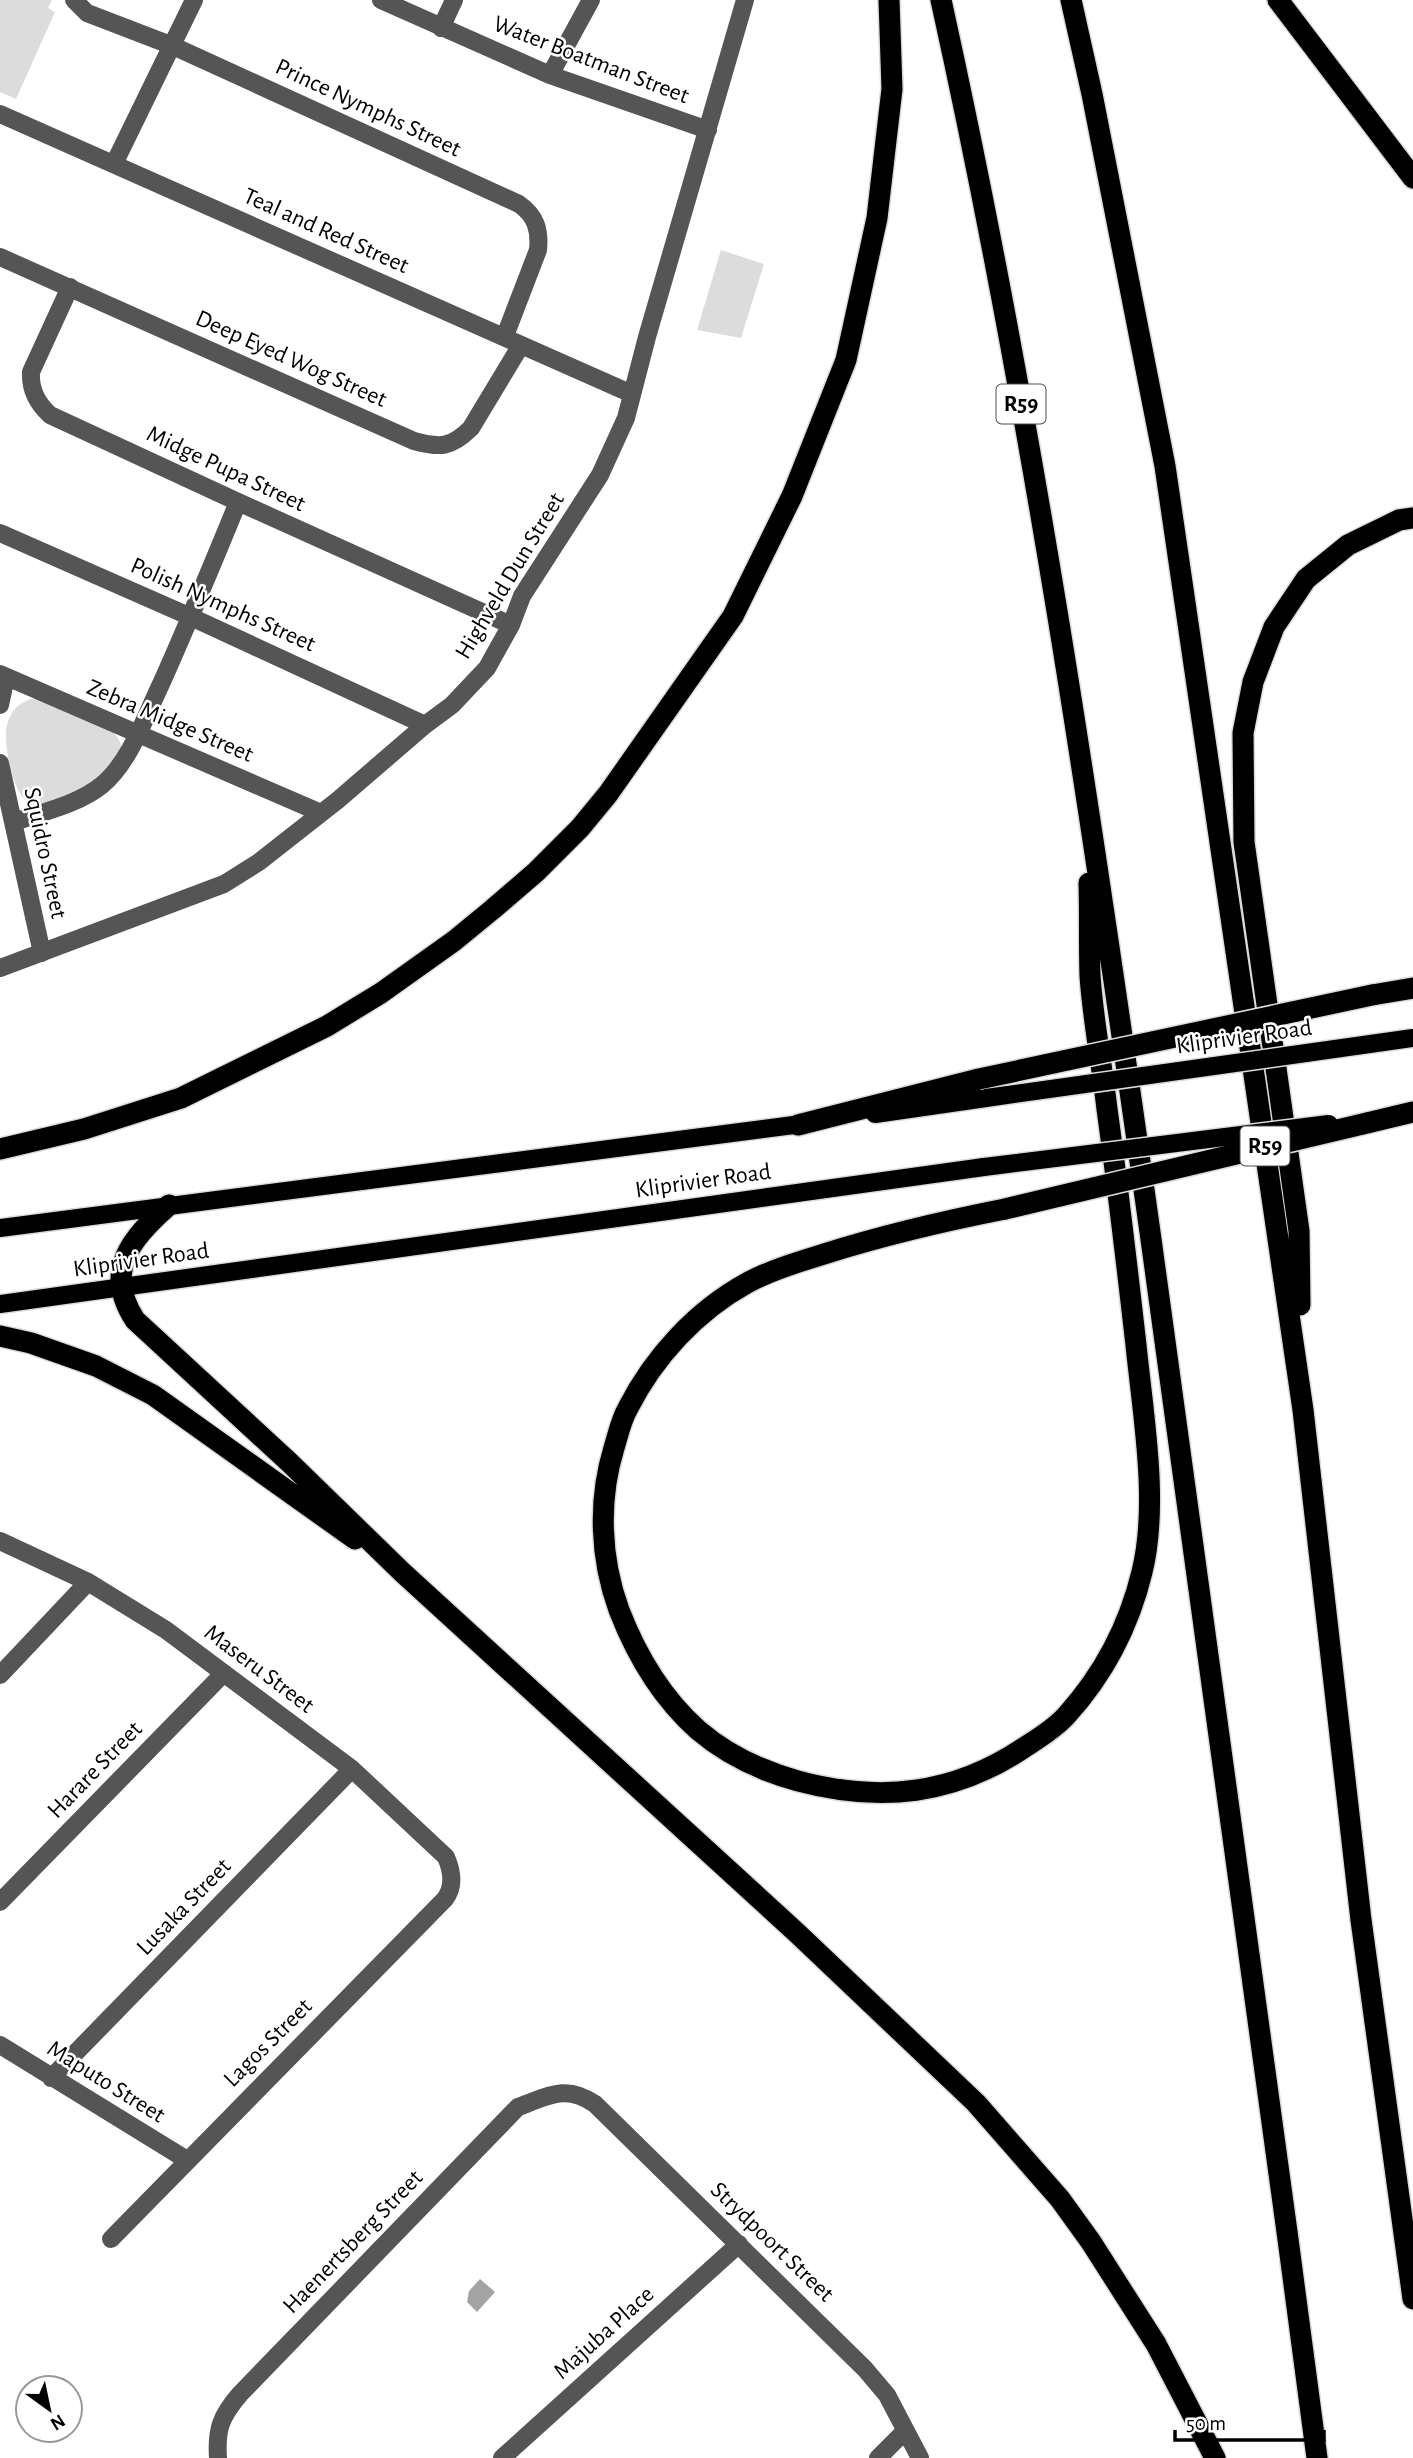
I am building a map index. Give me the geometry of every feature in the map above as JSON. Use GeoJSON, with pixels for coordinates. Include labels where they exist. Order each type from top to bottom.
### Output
{"type":"FeatureCollection","features":[{"type":"Feature","properties":{"kind":"highway"},"geometry":{"type":"LineString","coordinates":[[0,1149],[84,1129],[181,1098],[327,1027],[381,993],[493,909],[536,872],[580,828],[607,794],[733,616],[792,496],[846,360],[877,218],[892,89],[889,0]]}},
{"type":"Feature","properties":{"kind":"highway","name":"R59"},"geometry":{"type":"LineString","coordinates":[[941,0],[969,124],[1040,502],[1110,943],[1219,1718],[1317,2458]]}},
{"type":"Feature","properties":{"kind":"highway","name":"R59"},"geometry":{"type":"LineString","coordinates":[[1071,0],[1165,466],[1303,1410],[1361,1920],[1413,2299]]}},
{"type":"Feature","properties":{"kind":"highway"},"geometry":{"type":"LineString","coordinates":[[1279,0],[1413,178]]}},
{"type":"Feature","properties":{"kind":"highway"},"geometry":{"type":"LineString","coordinates":[[1303,1410],[1299,1231],[1244,842],[1243,733],[1254,682],[1274,627],[1307,579],[1348,545],[1399,520],[1413,518]]}},
{"type":"Feature","properties":{"kind":"highway"},"geometry":{"type":"LineString","coordinates":[[1088,811],[1090,979],[1123,1228],[1148,1454],[1149,1521],[1144,1566],[1128,1620],[1105,1665],[1065,1717],[1048,1732],[1007,1760],[977,1774],[928,1788],[903,1793],[867,1794],[840,1791],[771,1773],[716,1743],[691,1722],[676,1708],[638,1654],[614,1597],[603,1533],[610,1463],[625,1412],[657,1361],[687,1327],[745,1284],[785,1266],[843,1248],[932,1223],[1005,1209],[1367,1121],[1413,1112]]}},
{"type":"Feature","properties":{"kind":"highway"},"geometry":{"type":"LineString","coordinates":[[798,1125],[982,1089],[1372,995],[1413,988]]}},
{"type":"Feature","properties":{"kind":"highway"},"geometry":{"type":"LineString","coordinates":[[169,1205],[143,1228],[125,1257],[120,1288],[127,1308],[148,1333],[290,1463],[402,1572],[787,1924],[976,2104],[1060,2199],[1091,2242],[1156,2344],[1215,2458]]}},
{"type":"Feature","properties":{"kind":"highway"},"geometry":{"type":"LineString","coordinates":[[0,1336],[31,1343],[96,1366],[153,1395],[275,1485],[402,1572]]}},
{"type":"Feature","properties":{"kind":"main road","name":"Kliprivier Road"},"geometry":{"type":"LineString","coordinates":[[982,1089],[1413,1038]]}},
{"type":"Feature","properties":{"kind":"main road","name":"Kliprivier Road"},"geometry":{"type":"LineString","coordinates":[[0,1304],[984,1167],[1367,1121]]}},
{"type":"Feature","properties":{"kind":"main road","name":"Kliprivier Road"},"geometry":{"type":"LineString","coordinates":[[0,1228],[798,1125]]}},
{"type":"Feature","properties":{"kind":"street","name":"Prince Nymphs Street"},"geometry":{"type":"LineString","coordinates":[[74,0],[87,13],[173,46],[519,204],[530,212],[539,236],[538,250],[505,336]]}},
{"type":"Feature","properties":{"kind":"street"},"geometry":{"type":"LineString","coordinates":[[114,164],[194,0]]}},
{"type":"Feature","properties":{"kind":"street","name":"Water Boatman Street"},"geometry":{"type":"LineString","coordinates":[[381,0],[550,75],[708,130]]}},
{"type":"Feature","properties":{"kind":"street"},"geometry":{"type":"LineString","coordinates":[[441,27],[454,0]]}},
{"type":"Feature","properties":{"kind":"street"},"geometry":{"type":"LineString","coordinates":[[550,75],[591,0]]}},
{"type":"Feature","properties":{"kind":"street","name":"Highveld Dun Street"},"geometry":{"type":"LineString","coordinates":[[0,968],[224,884],[259,862],[321,813],[452,705],[487,668],[511,625],[522,596],[600,475],[626,418],[745,0]]}},
{"type":"Feature","properties":{"kind":"street","name":"Teal and Red Street"},"geometry":{"type":"LineString","coordinates":[[2,120],[114,164],[632,394]]}},
{"type":"Feature","properties":{"kind":"street","name":"Deep Eyed Wog Street"},"geometry":{"type":"LineString","coordinates":[[0,257],[414,441],[436,447],[462,438],[471,428],[521,345]]}},
{"type":"Feature","properties":{"kind":"street","name":"Midge Pupa Street"},"geometry":{"type":"LineString","coordinates":[[70,287],[31,372],[31,383],[42,407],[50,415],[511,625]]}},
{"type":"Feature","properties":{"kind":"street"},"geometry":{"type":"LineString","coordinates":[[14,822],[84,796],[112,776],[138,733],[239,502]]}},
{"type":"Feature","properties":{"kind":"street","name":"Polish Nymphs Street"},"geometry":{"type":"LineString","coordinates":[[0,533],[425,725]]}},
{"type":"Feature","properties":{"kind":"street"},"geometry":{"type":"LineString","coordinates":[[0,705],[3,675]]}},
{"type":"Feature","properties":{"kind":"street","name":"Zebra Midge Street"},"geometry":{"type":"LineString","coordinates":[[3,675],[321,813]]}},
{"type":"Feature","properties":{"kind":"street","name":"Squidro Street"},"geometry":{"type":"LineString","coordinates":[[0,763],[42,953]]}},
{"type":"Feature","properties":{"kind":"street","name":"Maseru Street"},"geometry":{"type":"LineString","coordinates":[[0,1541],[88,1582],[166,1630],[224,1673],[352,1769],[446,1857],[452,1879]]}},
{"type":"Feature","properties":{"kind":"street"},"geometry":{"type":"LineString","coordinates":[[0,1675],[88,1582]]}},
{"type":"Feature","properties":{"kind":"street","name":"Harare Street"},"geometry":{"type":"LineString","coordinates":[[0,1902],[224,1673]]}},
{"type":"Feature","properties":{"kind":"street","name":"Lusaka Street"},"geometry":{"type":"LineString","coordinates":[[51,2078],[352,1769]]}},
{"type":"Feature","properties":{"kind":"street","name":"Lagos Street"},"geometry":{"type":"LineString","coordinates":[[111,2239],[445,1899],[450,1892],[452,1879]]}},
{"type":"Feature","properties":{"kind":"street","name":"Maputo Street"},"geometry":{"type":"LineString","coordinates":[[0,2045],[187,2160]]}},
{"type":"Feature","properties":{"kind":"street","name":"Strydpoort Street"},"geometry":{"type":"LineString","coordinates":[[561,2092],[586,2098],[596,2104],[865,2368],[887,2395],[920,2458]]}},
{"type":"Feature","properties":{"kind":"street","name":"Haenertsberg Street"},"geometry":{"type":"LineString","coordinates":[[218,2458],[217,2445],[222,2419],[240,2395],[518,2107],[561,2092]]}},
{"type":"Feature","properties":{"kind":"street","name":"Majuba Place"},"geometry":{"type":"LineString","coordinates":[[502,2458],[739,2244]]}},
{"type":"Feature","properties":{"kind":"street"},"geometry":{"type":"LineString","coordinates":[[878,2458],[905,2431]]}},
{"type":"Feature","properties":{"kind":"shaded area"},"geometry":{"type":"Polygon","coordinates":[[[0,0],[52,0],[48,8],[55,12],[16,99],[0,92],[0,0]]]}},
{"type":"Feature","properties":{"kind":"shaded area"},"geometry":{"type":"Polygon","coordinates":[[[721,250],[764,264],[741,338],[697,330],[721,250]]]}},
{"type":"Feature","properties":{"kind":"shaded area"},"geometry":{"type":"Polygon","coordinates":[[[36,698],[112,731],[122,748],[116,763],[95,781],[67,797],[41,805],[31,804],[19,792],[11,772],[6,739],[7,725],[12,713],[19,705],[36,698]]]}},
{"type":"Feature","properties":{"kind":"shaded area"},"geometry":{"type":"Polygon","coordinates":[[[480,2279],[495,2292],[477,2312],[467,2302],[469,2291],[480,2279]]]}}]}
